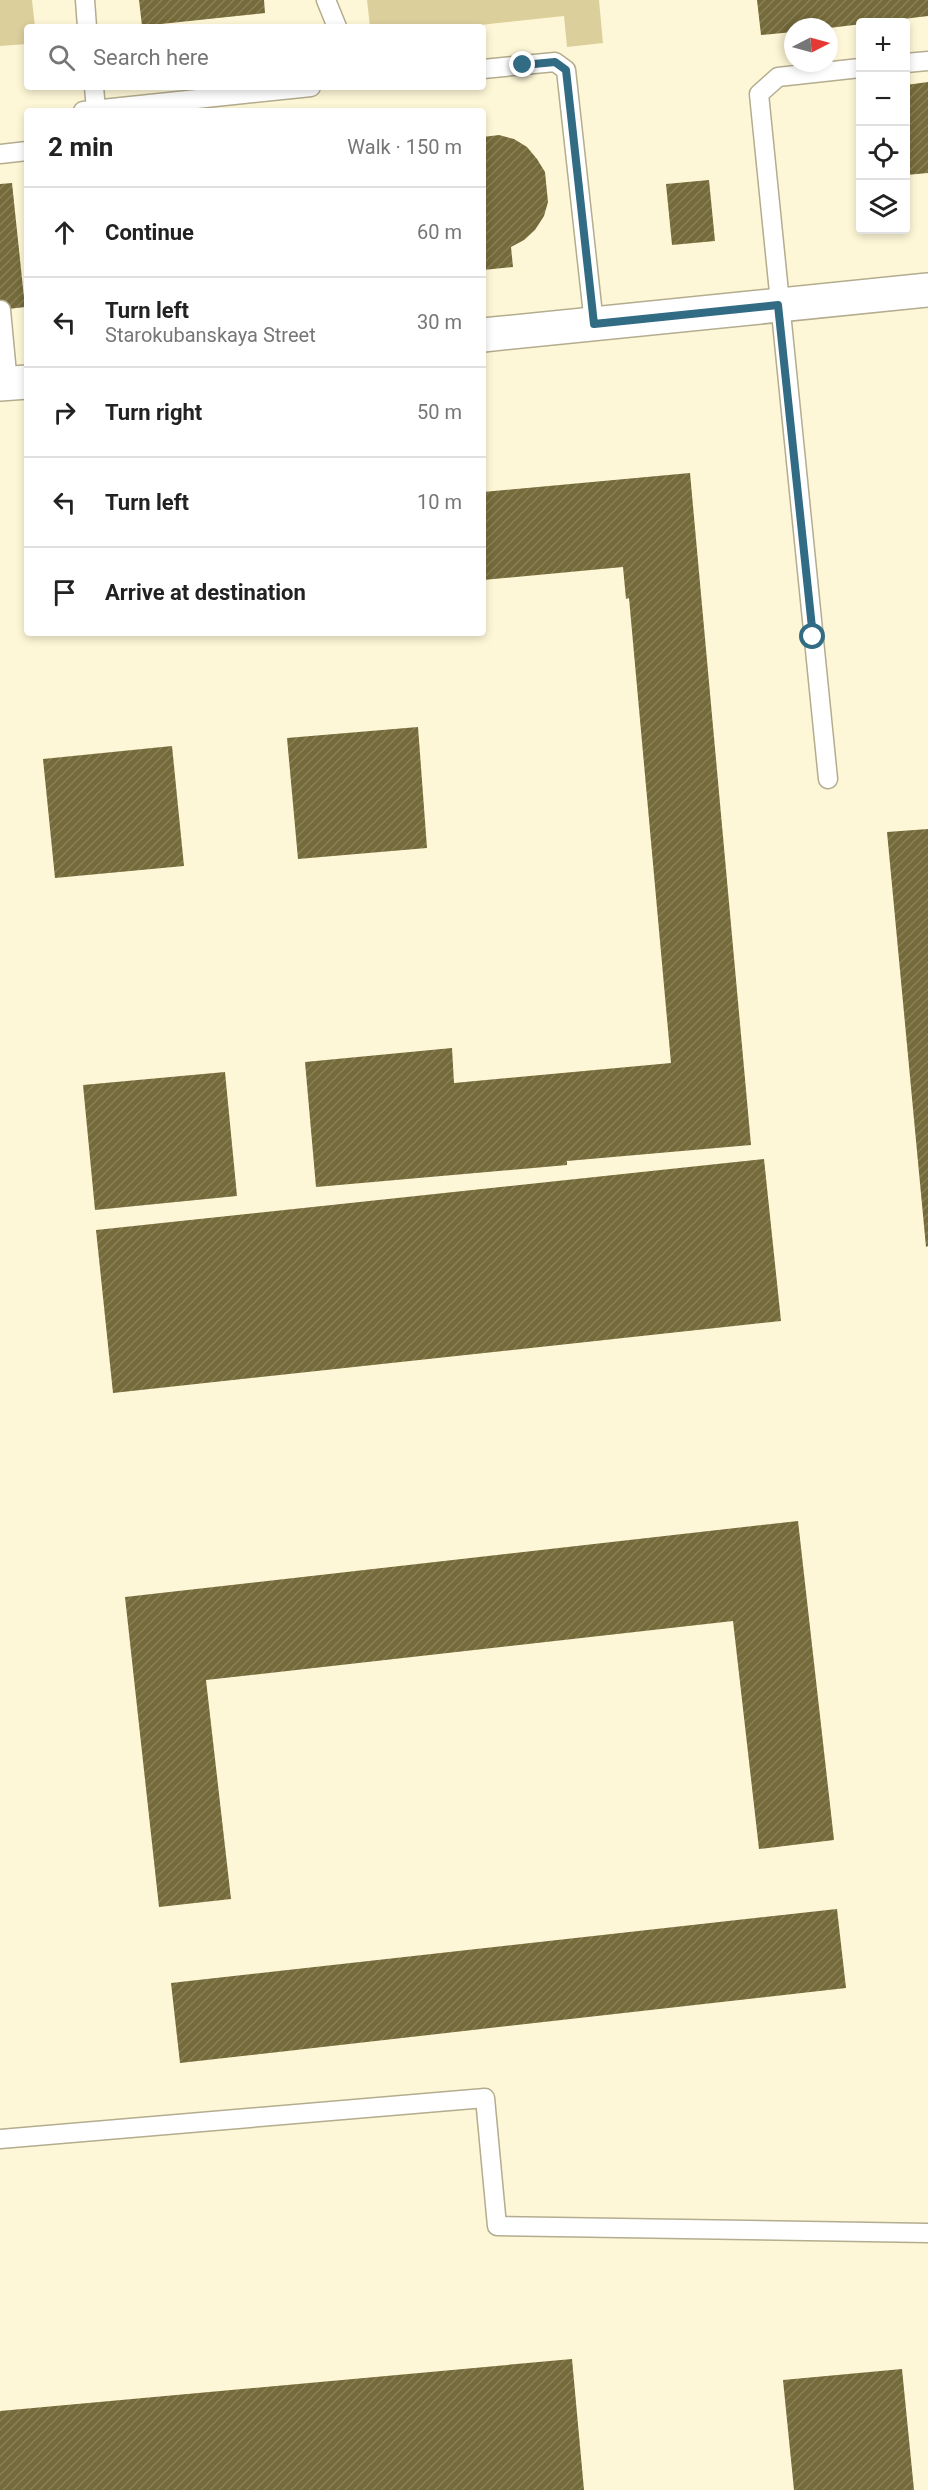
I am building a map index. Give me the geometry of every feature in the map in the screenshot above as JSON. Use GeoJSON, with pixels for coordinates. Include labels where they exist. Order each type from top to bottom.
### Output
{"type":"FeatureCollection","features":[{"type":"Feature","properties":{"kind":"street"},"geometry":{"type":"LineString","coordinates":[[486,335],[928,290]]}},
{"type":"Feature","properties":{"kind":"lane"},"geometry":{"type":"LineString","coordinates":[[85,0],[87,24]]}},
{"type":"Feature","properties":{"kind":"lane"},"geometry":{"type":"LineString","coordinates":[[326,0],[336,24]]}},
{"type":"Feature","properties":{"kind":"lane"},"geometry":{"type":"LineString","coordinates":[[910,63],[928,61]]}},
{"type":"Feature","properties":{"kind":"lane"},"geometry":{"type":"LineString","coordinates":[[486,69],[555,62],[566,70],[594,324]]}},
{"type":"Feature","properties":{"kind":"lane"},"geometry":{"type":"LineString","coordinates":[[828,780],[778,305],[759,94],[777,77],[856,69]]}},
{"type":"Feature","properties":{"kind":"lane"},"geometry":{"type":"LineString","coordinates":[[90,108],[93,90]]}},
{"type":"Feature","properties":{"kind":"lane"},"geometry":{"type":"LineString","coordinates":[[109,108],[282,90]]}},
{"type":"Feature","properties":{"kind":"lane"},"geometry":{"type":"LineString","coordinates":[[0,154],[24,151]]}},
{"type":"Feature","properties":{"kind":"lane"},"geometry":{"type":"LineString","coordinates":[[1,310],[12,383]]}},
{"type":"Feature","properties":{"kind":"lane"},"geometry":{"type":"LineString","coordinates":[[0,2139],[485,2098],[497,2226],[928,2232]]}},
{"type":"Feature","properties":{"kind":"shaded area"},"geometry":{"type":"Polygon","coordinates":[[[0,0],[32,0],[35,24],[24,24],[24,44],[0,46],[0,0]]]}},
{"type":"Feature","properties":{"kind":"shaded area"},"geometry":{"type":"Polygon","coordinates":[[[367,0],[599,0],[603,43],[567,47],[564,16],[486,24],[370,24],[367,0]]]}},
{"type":"Feature","properties":{"kind":"building"},"geometry":{"type":"Polygon","coordinates":[[[139,0],[264,0],[265,13],[142,24],[139,0]]]}},
{"type":"Feature","properties":{"kind":"building"},"geometry":{"type":"Polygon","coordinates":[[[757,0],[928,0],[928,16],[856,18],[856,25],[838,27],[838,18],[784,18],[784,33],[761,35],[757,0]]]}},
{"type":"Feature","properties":{"kind":"building"},"geometry":{"type":"Polygon","coordinates":[[[928,82],[928,173],[910,175],[910,84],[928,82]]]}},
{"type":"Feature","properties":{"kind":"building"},"geometry":{"type":"Polygon","coordinates":[[[499,135],[514,139],[527,147],[545,172],[548,202],[544,216],[535,230],[524,240],[511,247],[513,267],[486,270],[486,137],[499,135]]]}},
{"type":"Feature","properties":{"kind":"building"},"geometry":{"type":"Polygon","coordinates":[[[709,180],[715,241],[672,245],[666,184],[709,180]]]}},
{"type":"Feature","properties":{"kind":"building"},"geometry":{"type":"Polygon","coordinates":[[[12,183],[24,307],[0,310],[0,184],[12,183]]]}},
{"type":"Feature","properties":{"kind":"building"},"geometry":{"type":"Polygon","coordinates":[[[690,473],[751,1145],[567,1161],[567,1165],[316,1187],[305,1062],[452,1048],[454,1083],[671,1063],[629,598],[626,599],[623,567],[486,580],[486,492],[690,473]]]}},
{"type":"Feature","properties":{"kind":"building"},"geometry":{"type":"Polygon","coordinates":[[[418,727],[427,848],[298,859],[287,738],[418,727]]]}},
{"type":"Feature","properties":{"kind":"building"},"geometry":{"type":"Polygon","coordinates":[[[172,746],[184,866],[55,878],[43,759],[172,746]]]}},
{"type":"Feature","properties":{"kind":"building"},"geometry":{"type":"Polygon","coordinates":[[[928,829],[928,1246],[926,1247],[887,832],[928,829]]]}},
{"type":"Feature","properties":{"kind":"building"},"geometry":{"type":"Polygon","coordinates":[[[225,1072],[237,1196],[95,1210],[83,1085],[225,1072]]]}},
{"type":"Feature","properties":{"kind":"building"},"geometry":{"type":"Polygon","coordinates":[[[764,1159],[781,1321],[113,1393],[96,1230],[764,1159]]]}},
{"type":"Feature","properties":{"kind":"building"},"geometry":{"type":"Polygon","coordinates":[[[798,1521],[834,1840],[759,1849],[733,1621],[206,1680],[231,1899],[159,1907],[125,1597],[798,1521]]]}},
{"type":"Feature","properties":{"kind":"building"},"geometry":{"type":"Polygon","coordinates":[[[837,1909],[846,1988],[180,2063],[171,1983],[837,1909]]]}},
{"type":"Feature","properties":{"kind":"building"},"geometry":{"type":"Polygon","coordinates":[[[572,2359],[584,2490],[0,2490],[0,2411],[572,2359]]]}},
{"type":"Feature","properties":{"kind":"building"},"geometry":{"type":"Polygon","coordinates":[[[902,2369],[914,2490],[794,2490],[783,2380],[902,2369]]]}},
{"type":"Feature","properties":{"kind":"route"},"geometry":{"type":"LineString","coordinates":[[523,65],[555,62],[566,70],[594,324],[778,305],[813,637]]}}]}
